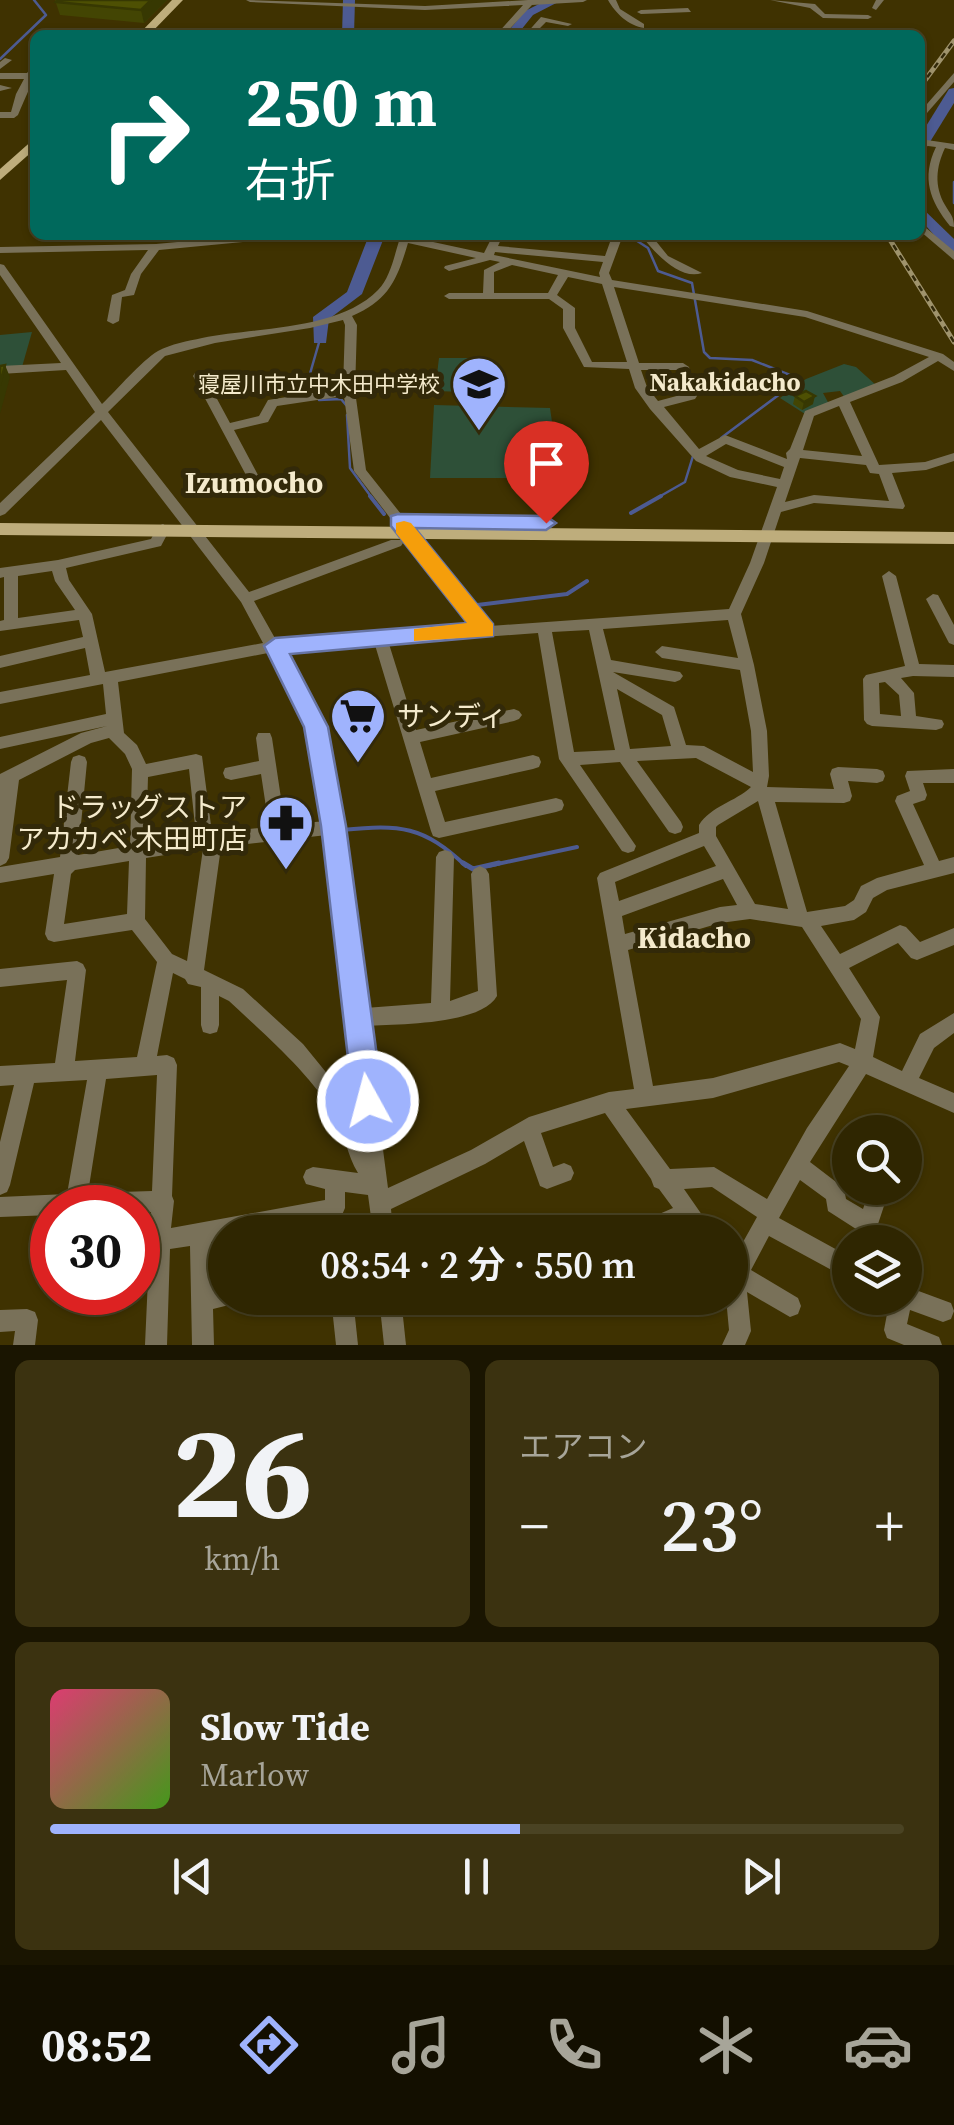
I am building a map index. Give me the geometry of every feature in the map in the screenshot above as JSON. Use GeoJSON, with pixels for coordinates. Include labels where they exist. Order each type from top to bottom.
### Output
{"type":"FeatureCollection","features":[{"type":"Feature","properties":{"kind":"main road"},"geometry":{"type":"LineString","coordinates":[[148,30],[178,0]]}},
{"type":"Feature","properties":{"kind":"main road"},"geometry":{"type":"LineString","coordinates":[[0,176],[30,147]]}},
{"type":"Feature","properties":{"kind":"main road"},"geometry":{"type":"LineString","coordinates":[[0,519],[400,531],[770,522],[954,528]]}},
{"type":"Feature","properties":{"kind":"main road"},"geometry":{"type":"LineString","coordinates":[[770,522],[954,538]]}},
{"type":"Feature","properties":{"kind":"main road"},"geometry":{"type":"LineString","coordinates":[[0,529],[163,529],[190,524]]}},
{"type":"Feature","properties":{"kind":"street"},"geometry":{"type":"LineString","coordinates":[[250,0],[349,6],[582,0]]}},
{"type":"Feature","properties":{"kind":"street"},"geometry":{"type":"LineString","coordinates":[[612,0],[617,10],[640,26]]}},
{"type":"Feature","properties":{"kind":"street"},"geometry":{"type":"LineString","coordinates":[[641,12],[687,13],[691,0]]}},
{"type":"Feature","properties":{"kind":"street"},"geometry":{"type":"LineString","coordinates":[[764,0],[769,9],[818,10]]}},
{"type":"Feature","properties":{"kind":"street"},"geometry":{"type":"LineString","coordinates":[[774,0],[818,10],[823,16],[868,17]]}},
{"type":"Feature","properties":{"kind":"street"},"geometry":{"type":"LineString","coordinates":[[842,18],[843,0]]}},
{"type":"Feature","properties":{"kind":"street"},"geometry":{"type":"LineString","coordinates":[[899,0],[916,0]]}},
{"type":"Feature","properties":{"kind":"street"},"geometry":{"type":"LineString","coordinates":[[504,30],[530,1]]}},
{"type":"Feature","properties":{"kind":"street"},"geometry":{"type":"LineString","coordinates":[[534,30],[544,19],[568,30],[568,1]]}},
{"type":"Feature","properties":{"kind":"street"},"geometry":{"type":"LineString","coordinates":[[0,76],[30,74]]}},
{"type":"Feature","properties":{"kind":"street"},"geometry":{"type":"LineString","coordinates":[[925,112],[954,76]]}},
{"type":"Feature","properties":{"kind":"street"},"geometry":{"type":"LineString","coordinates":[[0,102],[13,93]]}},
{"type":"Feature","properties":{"kind":"street"},"geometry":{"type":"LineString","coordinates":[[0,115],[14,115],[13,93]]}},
{"type":"Feature","properties":{"kind":"street"},"geometry":{"type":"LineString","coordinates":[[925,143],[954,148]]}},
{"type":"Feature","properties":{"kind":"street"},"geometry":{"type":"LineString","coordinates":[[941,147],[932,162],[931,184],[935,202],[954,224]]}},
{"type":"Feature","properties":{"kind":"street"},"geometry":{"type":"LineString","coordinates":[[925,231],[954,257]]}},
{"type":"Feature","properties":{"kind":"street"},"geometry":{"type":"LineString","coordinates":[[0,250],[156,247],[232,240]]}},
{"type":"Feature","properties":{"kind":"street"},"geometry":{"type":"LineString","coordinates":[[0,510],[149,363],[177,346],[346,316],[383,292],[403,240]]}},
{"type":"Feature","properties":{"kind":"street"},"geometry":{"type":"LineString","coordinates":[[424,240],[564,274],[807,314],[939,356],[954,368]]}},
{"type":"Feature","properties":{"kind":"street"},"geometry":{"type":"LineString","coordinates":[[489,254],[496,240]]}},
{"type":"Feature","properties":{"kind":"street"},"geometry":{"type":"LineString","coordinates":[[526,249],[530,240]]}},
{"type":"Feature","properties":{"kind":"street"},"geometry":{"type":"LineString","coordinates":[[615,240],[604,272],[611,283],[635,368],[654,406],[697,454],[735,474],[782,484]]}},
{"type":"Feature","properties":{"kind":"street"},"geometry":{"type":"LineString","coordinates":[[650,240],[664,258],[697,273]]}},
{"type":"Feature","properties":{"kind":"street"},"geometry":{"type":"LineString","coordinates":[[114,321],[117,295],[130,293],[136,274],[156,247]]}},
{"type":"Feature","properties":{"kind":"street"},"geometry":{"type":"LineString","coordinates":[[449,268],[489,254],[526,249],[607,259]]}},
{"type":"Feature","properties":{"kind":"street"},"geometry":{"type":"LineString","coordinates":[[488,296],[489,270],[510,263]]}},
{"type":"Feature","properties":{"kind":"street"},"geometry":{"type":"LineString","coordinates":[[0,267],[100,410],[246,599],[316,727],[334,826],[381,1215]]}},
{"type":"Feature","properties":{"kind":"street"},"geometry":{"type":"LineString","coordinates":[[550,296],[564,274]]}},
{"type":"Feature","properties":{"kind":"street"},"geometry":{"type":"LineString","coordinates":[[449,296],[550,296],[569,308],[569,328],[588,365],[683,367],[691,396],[654,406]]}},
{"type":"Feature","properties":{"kind":"street"},"geometry":{"type":"LineString","coordinates":[[346,316],[352,343],[350,391],[360,471],[400,531],[485,630]]}},
{"type":"Feature","properties":{"kind":"street"},"geometry":{"type":"LineString","coordinates":[[748,1249],[862,1063],[871,1017],[804,919],[761,789],[758,714],[734,614],[809,414],[939,356]]}},
{"type":"Feature","properties":{"kind":"street"},"geometry":{"type":"LineString","coordinates":[[0,370],[70,366]]}},
{"type":"Feature","properties":{"kind":"street"},"geometry":{"type":"LineString","coordinates":[[199,376],[252,475]]}},
{"type":"Feature","properties":{"kind":"street"},"geometry":{"type":"LineString","coordinates":[[226,428],[264,419],[272,402],[350,391]]}},
{"type":"Feature","properties":{"kind":"street"},"geometry":{"type":"LineString","coordinates":[[770,522],[814,499],[898,506],[843,401]]}},
{"type":"Feature","properties":{"kind":"street"},"geometry":{"type":"LineString","coordinates":[[697,454],[725,439],[790,458],[877,465],[954,457]]}},
{"type":"Feature","properties":{"kind":"street"},"geometry":{"type":"LineString","coordinates":[[85,614],[5,625],[5,572],[58,565],[156,543],[163,529]]}},
{"type":"Feature","properties":{"kind":"street"},"geometry":{"type":"LineString","coordinates":[[246,599],[400,531]]}},
{"type":"Feature","properties":{"kind":"street"},"geometry":{"type":"LineString","coordinates":[[58,565],[62,581],[85,614],[115,724],[140,772],[136,921],[166,960],[202,982],[236,995],[296,1051],[340,1105],[379,1195]]}},
{"type":"Feature","properties":{"kind":"street"},"geometry":{"type":"LineString","coordinates":[[889,576],[914,670]]}},
{"type":"Feature","properties":{"kind":"street"},"geometry":{"type":"LineString","coordinates":[[933,599],[954,639]]}},
{"type":"Feature","properties":{"kind":"street"},"geometry":{"type":"LineString","coordinates":[[0,698],[275,646],[734,614]]}},
{"type":"Feature","properties":{"kind":"street"},"geometry":{"type":"LineString","coordinates":[[594,623],[624,756],[676,826]]}},
{"type":"Feature","properties":{"kind":"street"},"geometry":{"type":"LineString","coordinates":[[544,627],[566,760],[628,846]]}},
{"type":"Feature","properties":{"kind":"street"},"geometry":{"type":"LineString","coordinates":[[380,638],[439,831],[556,804]]}},
{"type":"Feature","properties":{"kind":"street"},"geometry":{"type":"LineString","coordinates":[[0,662],[91,641]]}},
{"type":"Feature","properties":{"kind":"street"},"geometry":{"type":"LineString","coordinates":[[662,652],[746,665]]}},
{"type":"Feature","properties":{"kind":"street"},"geometry":{"type":"LineString","coordinates":[[605,670],[676,676]]}},
{"type":"Feature","properties":{"kind":"street"},"geometry":{"type":"LineString","coordinates":[[605,670],[669,711],[680,752]]}},
{"type":"Feature","properties":{"kind":"street"},"geometry":{"type":"LineString","coordinates":[[936,724],[872,720],[870,678],[914,670],[954,671]]}},
{"type":"Feature","properties":{"kind":"street"},"geometry":{"type":"LineString","coordinates":[[890,677],[906,693],[909,722]]}},
{"type":"Feature","properties":{"kind":"street"},"geometry":{"type":"LineString","coordinates":[[410,738],[514,715]]}},
{"type":"Feature","properties":{"kind":"street"},"geometry":{"type":"LineString","coordinates":[[0,742],[115,724]]}},
{"type":"Feature","properties":{"kind":"street"},"geometry":{"type":"LineString","coordinates":[[0,857],[6,780],[115,724]]}},
{"type":"Feature","properties":{"kind":"street"},"geometry":{"type":"LineString","coordinates":[[264,738],[278,834]]}},
{"type":"Feature","properties":{"kind":"street"},"geometry":{"type":"LineString","coordinates":[[566,760],[698,750],[761,789],[844,796],[838,774],[877,776]]}},
{"type":"Feature","properties":{"kind":"street"},"geometry":{"type":"LineString","coordinates":[[140,772],[196,761],[209,841],[202,982],[210,1026]]}},
{"type":"Feature","properties":{"kind":"street"},"geometry":{"type":"LineString","coordinates":[[80,762],[54,934],[136,921]]}},
{"type":"Feature","properties":{"kind":"street"},"geometry":{"type":"LineString","coordinates":[[425,786],[532,762]]}},
{"type":"Feature","properties":{"kind":"street"},"geometry":{"type":"LineString","coordinates":[[231,772],[269,766]]}},
{"type":"Feature","properties":{"kind":"street"},"geometry":{"type":"LineString","coordinates":[[934,870],[903,801],[919,795],[913,776],[954,776]]}},
{"type":"Feature","properties":{"kind":"street"},"geometry":{"type":"LineString","coordinates":[[750,911],[708,837],[707,825],[761,789]]}},
{"type":"Feature","properties":{"kind":"street"},"geometry":{"type":"LineString","coordinates":[[0,875],[209,841],[334,826]]}},
{"type":"Feature","properties":{"kind":"street"},"geometry":{"type":"LineString","coordinates":[[646,1095],[606,878],[708,837]]}},
{"type":"Feature","properties":{"kind":"street"},"geometry":{"type":"LineString","coordinates":[[440,1009],[445,856]]}},
{"type":"Feature","properties":{"kind":"street"},"geometry":{"type":"LineString","coordinates":[[618,944],[720,915],[750,911],[804,919],[848,914],[860,906],[868,892],[884,883],[954,865]]}},
{"type":"Feature","properties":{"kind":"street"},"geometry":{"type":"LineString","coordinates":[[612,911],[727,870]]}},
{"type":"Feature","properties":{"kind":"street"},"geometry":{"type":"LineString","coordinates":[[358,1017],[440,1009],[482,1001],[488,996],[480,874]]}},
{"type":"Feature","properties":{"kind":"street"},"geometry":{"type":"LineString","coordinates":[[837,965],[900,933],[916,952],[954,936]]}},
{"type":"Feature","properties":{"kind":"street"},"geometry":{"type":"LineString","coordinates":[[145,1066],[166,960]]}},
{"type":"Feature","properties":{"kind":"street"},"geometry":{"type":"LineString","coordinates":[[0,978],[77,970],[64,1072]]}},
{"type":"Feature","properties":{"kind":"street"},"geometry":{"type":"LineString","coordinates":[[906,1083],[927,1041],[954,1022]]}},
{"type":"Feature","properties":{"kind":"street"},"geometry":{"type":"LineString","coordinates":[[163,1240],[334,1208],[324,1178],[379,1195],[478,1157],[529,1127],[610,1102],[713,1088],[840,1052],[954,1104]]}},
{"type":"Feature","properties":{"kind":"street"},"geometry":{"type":"LineString","coordinates":[[0,1076],[167,1065],[156,1345]]}},
{"type":"Feature","properties":{"kind":"street"},"geometry":{"type":"LineString","coordinates":[[79,1185],[98,1069]]}},
{"type":"Feature","properties":{"kind":"street"},"geometry":{"type":"LineString","coordinates":[[0,1185],[26,1074]]}},
{"type":"Feature","properties":{"kind":"street"},"geometry":{"type":"LineString","coordinates":[[610,1102],[688,1215]]}},
{"type":"Feature","properties":{"kind":"street"},"geometry":{"type":"LineString","coordinates":[[529,1127],[547,1179],[564,1173]]}},
{"type":"Feature","properties":{"kind":"street"},"geometry":{"type":"LineString","coordinates":[[797,1164],[837,1195],[835,1204],[857,1225]]}},
{"type":"Feature","properties":{"kind":"street"},"geometry":{"type":"LineString","coordinates":[[661,1180],[714,1178],[832,1258]]}},
{"type":"Feature","properties":{"kind":"street"},"geometry":{"type":"LineString","coordinates":[[160,1201],[164,1201]]}},
{"type":"Feature","properties":{"kind":"street"},"geometry":{"type":"LineString","coordinates":[[0,1207],[30,1206]]}},
{"type":"Feature","properties":{"kind":"street"},"geometry":{"type":"LineString","coordinates":[[679,1215],[686,1212]]}},
{"type":"Feature","properties":{"kind":"street"},"geometry":{"type":"LineString","coordinates":[[200,1236],[203,1345]]}},
{"type":"Feature","properties":{"kind":"street"},"geometry":{"type":"LineString","coordinates":[[748,1277],[790,1306]]}},
{"type":"Feature","properties":{"kind":"street"},"geometry":{"type":"LineString","coordinates":[[202,1300],[208,1299]]}},
{"type":"Feature","properties":{"kind":"street"},"geometry":{"type":"LineString","coordinates":[[922,1304],[942,1311]]}},
{"type":"Feature","properties":{"kind":"street"},"geometry":{"type":"LineString","coordinates":[[344,1315],[347,1345]]}},
{"type":"Feature","properties":{"kind":"street"},"geometry":{"type":"LineString","coordinates":[[392,1315],[395,1345]]}},
{"type":"Feature","properties":{"kind":"street"},"geometry":{"type":"LineString","coordinates":[[739,1315],[742,1340]]}},
{"type":"Feature","properties":{"kind":"street"},"geometry":{"type":"LineString","coordinates":[[899,1315],[895,1330],[931,1345]]}},
{"type":"Feature","properties":{"kind":"street"},"geometry":{"type":"LineString","coordinates":[[0,1321],[27,1320],[24,1345]]}},
{"type":"Feature","properties":{"kind":"green space"},"geometry":{"type":"Polygon","coordinates":[[[32,332],[22,367],[0,368],[0,335],[32,332]]]}},
{"type":"Feature","properties":{"kind":"green space"},"geometry":{"type":"Polygon","coordinates":[[[439,358],[468,358],[465,392],[435,391],[439,358]]]}},
{"type":"Feature","properties":{"kind":"green space"},"geometry":{"type":"Polygon","coordinates":[[[844,364],[856,367],[877,386],[845,398],[840,391],[823,393],[829,404],[805,414],[780,398],[806,379],[844,364]]]}},
{"type":"Feature","properties":{"kind":"green space"},"geometry":{"type":"Polygon","coordinates":[[[434,405],[550,408],[560,478],[430,478],[434,405]]]}},
{"type":"Feature","properties":{"kind":"building"},"geometry":{"type":"Polygon","coordinates":[[[58,0],[151,0],[141,10],[58,0]]]}},
{"type":"Feature","properties":{"kind":"building"},"geometry":{"type":"Polygon","coordinates":[[[806,391],[815,396],[804,402],[795,396],[806,391]]]}},
{"type":"Feature","properties":{"kind":"waterway"},"geometry":{"type":"LineString","coordinates":[[30,30],[46,15],[34,0]]}},
{"type":"Feature","properties":{"kind":"waterway"},"geometry":{"type":"LineString","coordinates":[[348,30],[349,0]]}},
{"type":"Feature","properties":{"kind":"waterway"},"geometry":{"type":"LineString","coordinates":[[515,30],[529,13],[556,0]]}},
{"type":"Feature","properties":{"kind":"waterway"},"geometry":{"type":"LineString","coordinates":[[0,59],[30,30]]}},
{"type":"Feature","properties":{"kind":"waterway"},"geometry":{"type":"LineString","coordinates":[[925,139],[954,92]]}},
{"type":"Feature","properties":{"kind":"waterway"},"geometry":{"type":"LineString","coordinates":[[954,182],[954,203]]}},
{"type":"Feature","properties":{"kind":"waterway"},"geometry":{"type":"LineString","coordinates":[[925,216],[954,248]]}},
{"type":"Feature","properties":{"kind":"waterway"},"geometry":{"type":"LineString","coordinates":[[320,339],[321,317],[354,294],[375,240]]}},
{"type":"Feature","properties":{"kind":"waterway"},"geometry":{"type":"LineString","coordinates":[[636,240],[648,248],[658,271],[692,283],[704,352],[710,358],[752,360],[800,379],[721,438]]}},
{"type":"Feature","properties":{"kind":"waterway"},"geometry":{"type":"LineString","coordinates":[[305,391],[320,339]]}},
{"type":"Feature","properties":{"kind":"waterway"},"geometry":{"type":"LineString","coordinates":[[319,400],[341,399],[346,405]]}},
{"type":"Feature","properties":{"kind":"waterway"},"geometry":{"type":"LineString","coordinates":[[347,415],[350,468],[372,498]]}},
{"type":"Feature","properties":{"kind":"waterway"},"geometry":{"type":"LineString","coordinates":[[657,498],[685,482],[693,456]]}},
{"type":"Feature","properties":{"kind":"waterway"},"geometry":{"type":"LineString","coordinates":[[370,496],[384,514]]}},
{"type":"Feature","properties":{"kind":"waterway"},"geometry":{"type":"LineString","coordinates":[[631,513],[661,496]]}},
{"type":"Feature","properties":{"kind":"waterway"},"geometry":{"type":"LineString","coordinates":[[409,545],[460,606]]}},
{"type":"Feature","properties":{"kind":"waterway"},"geometry":{"type":"LineString","coordinates":[[469,606],[567,594],[587,581]]}},
{"type":"Feature","properties":{"kind":"waterway"},"geometry":{"type":"LineString","coordinates":[[342,830],[380,827],[410,831],[437,843],[466,866]]}},
{"type":"Feature","properties":{"kind":"waterway"},"geometry":{"type":"LineString","coordinates":[[488,866],[577,847]]}},
{"type":"Feature","properties":{"kind":"waterway"},"geometry":{"type":"LineString","coordinates":[[463,863],[473,869],[499,863]]}},
{"type":"Feature","properties":{"kind":"railway"},"geometry":{"type":"LineString","coordinates":[[925,80],[954,41]]}},
{"type":"Feature","properties":{"kind":"railway"},"geometry":{"type":"LineString","coordinates":[[890,240],[954,342]]}},
{"type":"Feature","properties":{"kind":"slow traffic"},"geometry":{"type":"LineString","coordinates":[[404,528],[485,630],[422,635]]}},
{"type":"Feature","properties":{"kind":"place","name":"寝屋川市立中木田中学校"},"geometry":{"type":"Point","coordinates":[479,433]}},
{"type":"Feature","properties":{"kind":"place","name":"サンディ"},"geometry":{"type":"Point","coordinates":[358,765]}},
{"type":"Feature","properties":{"kind":"place","name":"ドラッグストア アカカベ 木田町店"},"geometry":{"type":"Point","coordinates":[286,872]}},
{"type":"Feature","properties":{"kind":"district","name":"Nakakidacho"},"geometry":{"type":"Point","coordinates":[725,382]}},
{"type":"Feature","properties":{"kind":"district","name":"Izumocho"},"geometry":{"type":"Point","coordinates":[254,483]}},
{"type":"Feature","properties":{"kind":"district","name":"Kidacho"},"geometry":{"type":"Point","coordinates":[694,938]}},
{"type":"Feature","properties":{"kind":"route"},"geometry":{"type":"LineString","coordinates":[[368,1101],[334,826],[316,727],[275,646],[485,630],[398,521],[546,523]]}}]}
